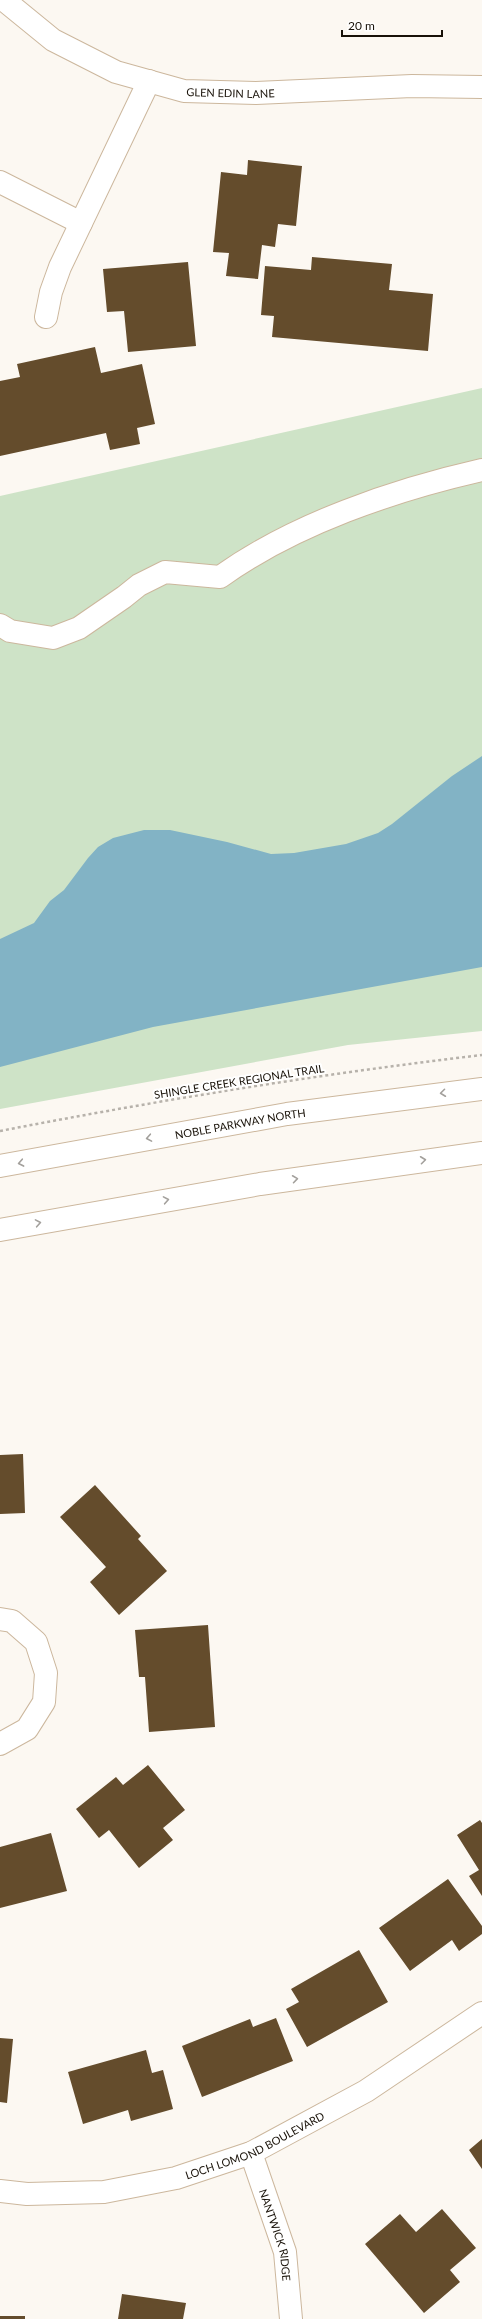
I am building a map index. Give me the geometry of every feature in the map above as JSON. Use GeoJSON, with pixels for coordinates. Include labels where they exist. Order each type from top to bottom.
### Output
{"type":"FeatureCollection","features":[{"type":"Feature","properties":{"kind":"street","name":"GLEN EDIN LANE"},"geometry":{"type":"LineString","coordinates":[[4,0],[53,40],[116,72],[184,91],[256,93],[412,86],[482,87]]}},
{"type":"Feature","properties":{"kind":"street"},"geometry":{"type":"LineString","coordinates":[[46,317],[51,292],[60,267],[149,81]]}},
{"type":"Feature","properties":{"kind":"street"},"geometry":{"type":"LineString","coordinates":[[0,182],[81,223]]}},
{"type":"Feature","properties":{"kind":"street"},"geometry":{"type":"LineString","coordinates":[[0,625],[10,631],[53,638],[78,628],[124,597],[139,584],[165,572],[220,577],[282,540],[336,516],[442,480],[482,470]]}},
{"type":"Feature","properties":{"kind":"street","name":"NOBLE PARKWAY NORTH"},"geometry":{"type":"LineString","coordinates":[[0,1166],[287,1114],[482,1089]]}},
{"type":"Feature","properties":{"kind":"street"},"geometry":{"type":"LineString","coordinates":[[0,1230],[260,1184],[482,1153]]}},
{"type":"Feature","properties":{"kind":"street"},"geometry":{"type":"LineString","coordinates":[[0,1619],[12,1622],[36,1642],[46,1673],[44,1702],[27,1729],[0,1744]]}},
{"type":"Feature","properties":{"kind":"street","name":"LOCH LOMOND BOULEVARD"},"geometry":{"type":"LineString","coordinates":[[0,2191],[27,2194],[104,2192],[176,2178],[251,2153],[366,2091],[482,2013]]}},
{"type":"Feature","properties":{"kind":"street","name":"NANTWICK RIDGE"},"geometry":{"type":"LineString","coordinates":[[251,2153],[285,2252],[290,2319]]}},
{"type":"Feature","properties":{"kind":"path","name":"SHINGLE CREEK REGIONAL TRAIL"},"geometry":{"type":"LineString","coordinates":[[0,1131],[249,1087],[391,1066],[482,1056]]}},
{"type":"Feature","properties":{"kind":"green space"},"geometry":{"type":"Polygon","coordinates":[[[482,388],[482,1031],[348,1045],[0,1109],[0,496],[482,388]]]}},
{"type":"Feature","properties":{"kind":"water"},"geometry":{"type":"Polygon","coordinates":[[[482,756],[482,967],[153,1027],[0,1067],[0,939],[34,923],[50,901],[64,890],[98,847],[113,838],[144,830],[170,830],[227,842],[271,854],[294,853],[346,844],[378,833],[392,824],[452,776],[482,756]]]}},
{"type":"Feature","properties":{"kind":"building"},"geometry":{"type":"Polygon","coordinates":[[[248,160],[302,166],[296,226],[278,224],[275,247],[262,245],[258,279],[226,276],[229,253],[213,252],[221,172],[247,175],[248,160]]]}},
{"type":"Feature","properties":{"kind":"building"},"geometry":{"type":"Polygon","coordinates":[[[312,257],[392,264],[389,290],[433,294],[428,351],[272,337],[274,316],[261,315],[265,266],[311,270],[312,257]]]}},
{"type":"Feature","properties":{"kind":"building"},"geometry":{"type":"Polygon","coordinates":[[[188,262],[196,346],[128,352],[124,311],[107,312],[103,269],[188,262]]]}},
{"type":"Feature","properties":{"kind":"building"},"geometry":{"type":"Polygon","coordinates":[[[95,347],[101,373],[142,364],[155,424],[137,428],[140,444],[110,450],[106,433],[0,456],[0,381],[20,377],[17,364],[95,347]]]}},
{"type":"Feature","properties":{"kind":"building"},"geometry":{"type":"Polygon","coordinates":[[[23,1454],[25,1513],[0,1514],[0,1455],[23,1454]]]}},
{"type":"Feature","properties":{"kind":"building"},"geometry":{"type":"Polygon","coordinates":[[[95,1485],[141,1536],[138,1539],[167,1571],[119,1615],[90,1582],[106,1567],[60,1517],[95,1485]]]}},
{"type":"Feature","properties":{"kind":"building"},"geometry":{"type":"Polygon","coordinates":[[[208,1625],[215,1727],[149,1732],[145,1677],[139,1677],[135,1630],[208,1625]]]}},
{"type":"Feature","properties":{"kind":"building"},"geometry":{"type":"Polygon","coordinates":[[[148,1765],[185,1810],[163,1828],[173,1840],[139,1868],[109,1830],[99,1838],[76,1809],[116,1777],[123,1785],[148,1765]]]}},
{"type":"Feature","properties":{"kind":"building"},"geometry":{"type":"Polygon","coordinates":[[[480,1820],[482,1823],[482,1896],[469,1876],[479,1870],[457,1835],[480,1820]]]}},
{"type":"Feature","properties":{"kind":"building"},"geometry":{"type":"Polygon","coordinates":[[[51,1833],[67,1891],[0,1908],[0,1847],[51,1833]]]}},
{"type":"Feature","properties":{"kind":"building"},"geometry":{"type":"Polygon","coordinates":[[[448,1879],[482,1926],[482,1934],[459,1951],[452,1940],[410,1971],[379,1928],[448,1879]]]}},
{"type":"Feature","properties":{"kind":"building"},"geometry":{"type":"Polygon","coordinates":[[[359,1950],[388,2002],[307,2047],[286,2009],[299,2002],[291,1989],[359,1950]]]}},
{"type":"Feature","properties":{"kind":"building"},"geometry":{"type":"Polygon","coordinates":[[[276,2018],[293,2061],[202,2097],[182,2046],[250,2019],[253,2027],[276,2018]]]}},
{"type":"Feature","properties":{"kind":"building"},"geometry":{"type":"Polygon","coordinates":[[[0,2038],[13,2039],[7,2103],[0,2102],[0,2038]]]}},
{"type":"Feature","properties":{"kind":"building"},"geometry":{"type":"Polygon","coordinates":[[[146,2050],[152,2073],[163,2070],[173,2109],[131,2121],[128,2110],[83,2124],[68,2072],[146,2050]]]}},
{"type":"Feature","properties":{"kind":"building"},"geometry":{"type":"Polygon","coordinates":[[[482,2139],[482,2169],[469,2150],[482,2139]]]}},
{"type":"Feature","properties":{"kind":"building"},"geometry":{"type":"Polygon","coordinates":[[[442,2209],[476,2248],[450,2270],[460,2282],[424,2313],[365,2244],[400,2214],[416,2232],[442,2209]]]}},
{"type":"Feature","properties":{"kind":"building"},"geometry":{"type":"Polygon","coordinates":[[[122,2294],[186,2303],[183,2319],[118,2319],[122,2294]]]}},
{"type":"Feature","properties":{"kind":"building"},"geometry":{"type":"Polygon","coordinates":[[[0,2316],[25,2316],[25,2319],[0,2319],[0,2316]]]}}]}
